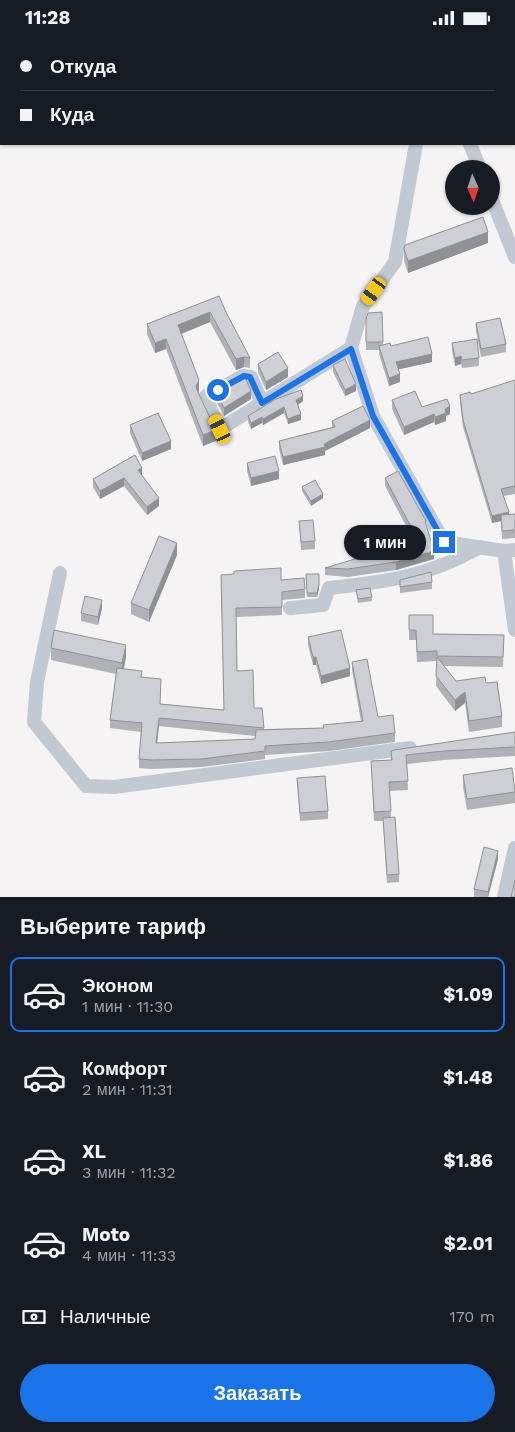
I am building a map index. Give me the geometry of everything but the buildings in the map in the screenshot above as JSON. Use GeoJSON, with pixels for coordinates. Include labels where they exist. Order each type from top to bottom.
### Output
{"type":"FeatureCollection","features":[{"type":"Feature","properties":{"kind":"street"},"geometry":{"type":"LineString","coordinates":[[416,145],[395,261],[363,305],[351,349],[373,416],[444,542],[510,550],[515,630]]}},
{"type":"Feature","properties":{"kind":"street"},"geometry":{"type":"LineString","coordinates":[[470,145],[476,160]]}},
{"type":"Feature","properties":{"kind":"street"},"geometry":{"type":"LineString","coordinates":[[498,215],[515,257]]}},
{"type":"Feature","properties":{"kind":"street"},"geometry":{"type":"LineString","coordinates":[[262,403],[351,349]]}},
{"type":"Feature","properties":{"kind":"street"},"geometry":{"type":"LineString","coordinates":[[290,608],[323,605],[330,588],[371,583],[421,572],[437,567],[480,547]]}},
{"type":"Feature","properties":{"kind":"street"},"geometry":{"type":"LineString","coordinates":[[60,573],[36,681],[34,722],[86,786],[114,787],[419,747]]}},
{"type":"Feature","properties":{"kind":"street"},"geometry":{"type":"LineString","coordinates":[[504,897],[514,858]]}},
{"type":"Feature","properties":{"kind":"route"},"geometry":{"type":"LineString","coordinates":[[218,390],[244,376],[250,377],[262,403],[351,349],[373,416],[444,542]]}}]}
